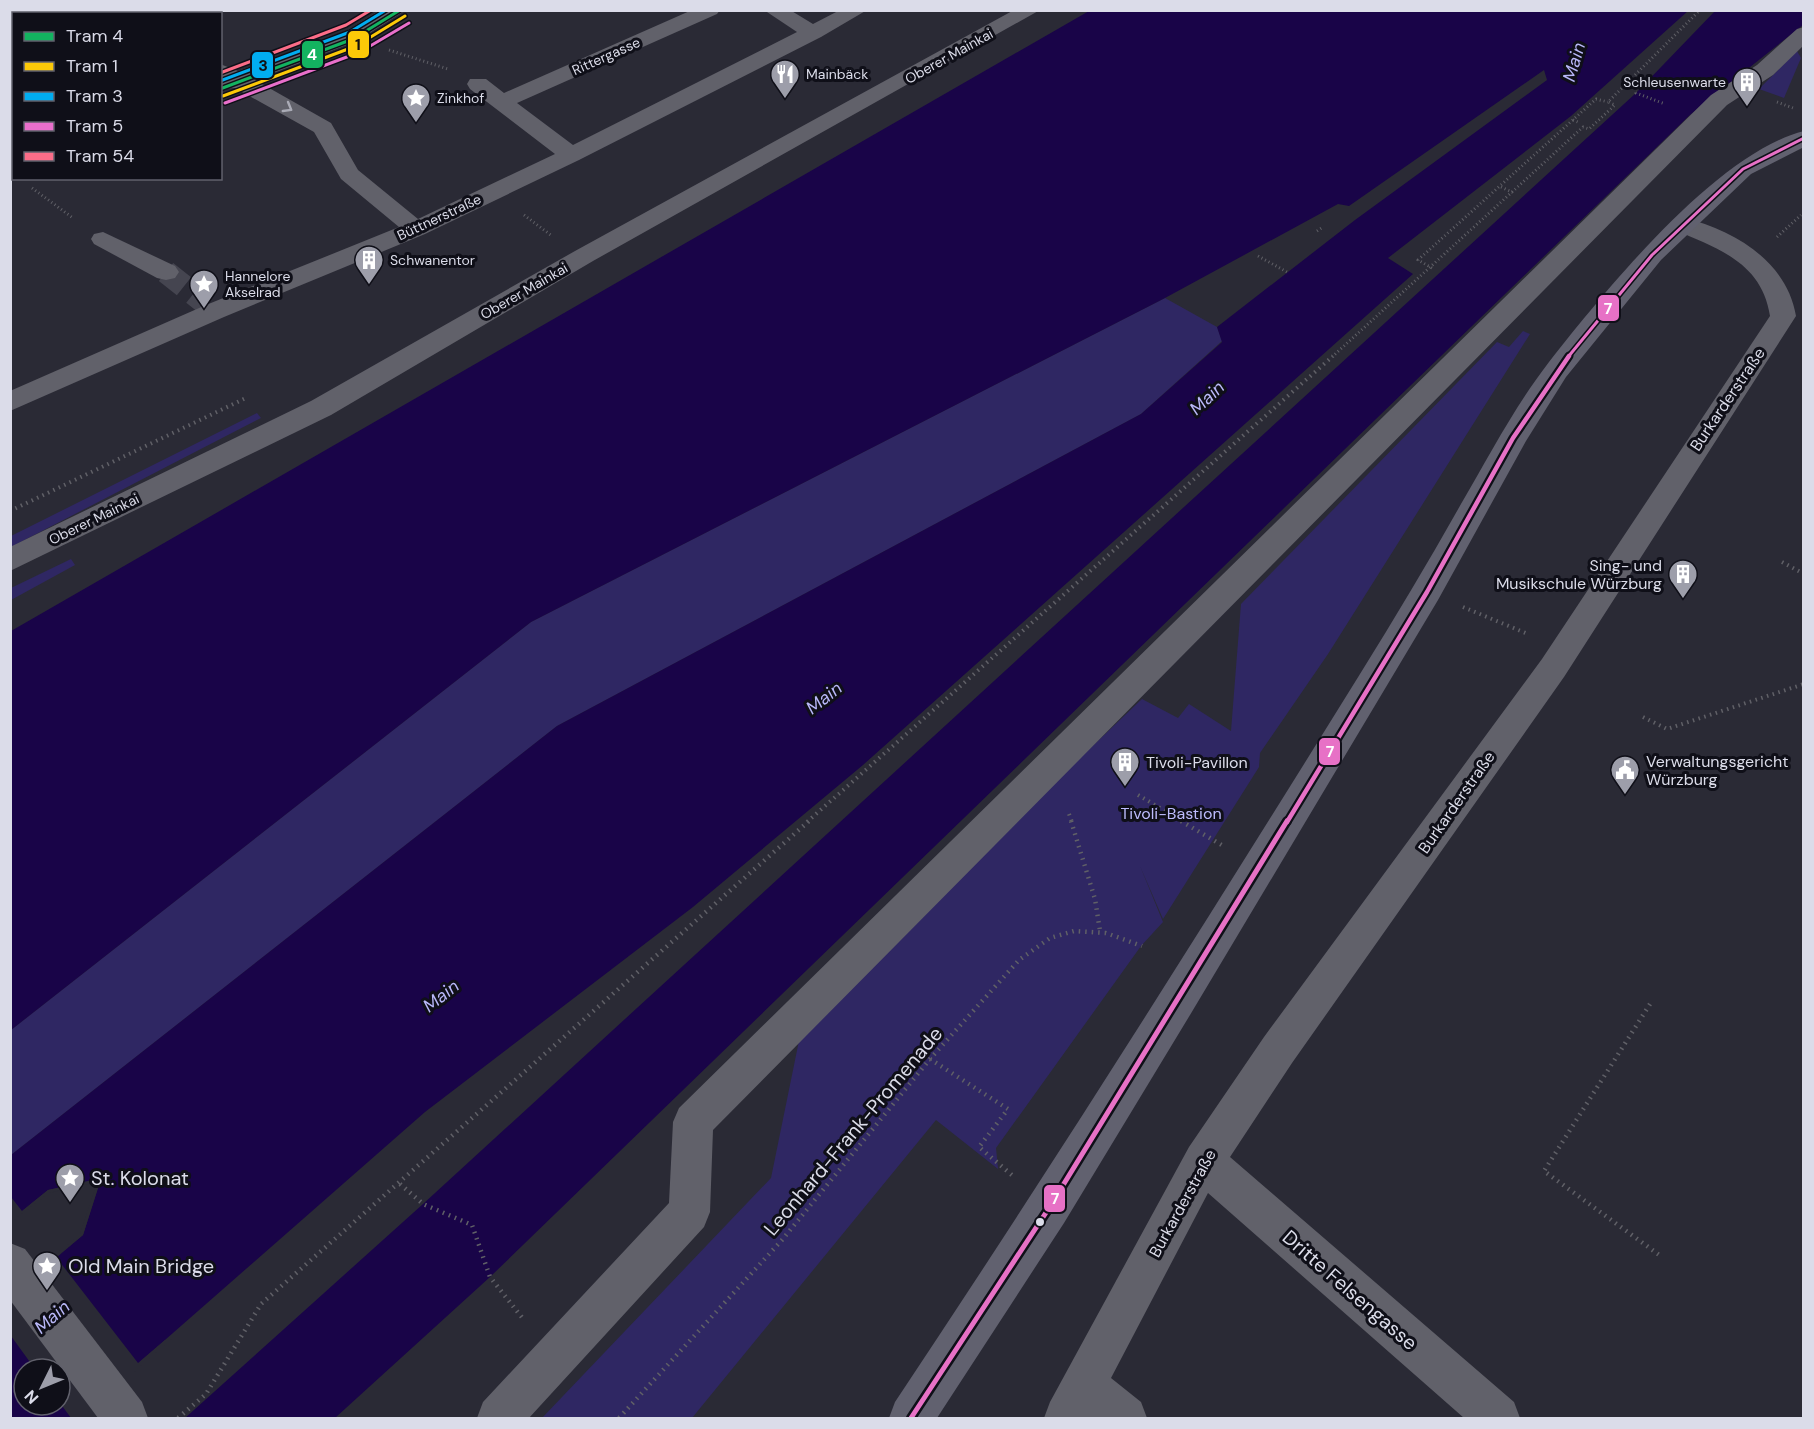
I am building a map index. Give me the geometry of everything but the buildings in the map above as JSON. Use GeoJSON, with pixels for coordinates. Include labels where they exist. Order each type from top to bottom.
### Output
{"type":"FeatureCollection","features":[{"type":"Feature","properties":{"kind":"main road"},"geometry":{"type":"LineString","coordinates":[[911,1419],[1062,1188],[1427,592],[1513,438],[1556,371],[1652,255],[1743,169],[1803,138]]}},
{"type":"Feature","properties":{"kind":"street"},"geometry":{"type":"LineString","coordinates":[[226,78],[350,38],[396,10]]}},
{"type":"Feature","properties":{"kind":"street","name":"Rittergasse"},"geometry":{"type":"LineString","coordinates":[[502,102],[710,10]]}},
{"type":"Feature","properties":{"kind":"street"},"geometry":{"type":"LineString","coordinates":[[774,10],[808,23]]}},
{"type":"Feature","properties":{"kind":"street","name":"Büttnerstraße"},"geometry":{"type":"LineString","coordinates":[[10,402],[210,307],[416,229],[571,155],[808,23],[857,10]]}},
{"type":"Feature","properties":{"kind":"street","name":"Oberer Mainkai"},"geometry":{"type":"LineString","coordinates":[[10,560],[321,408],[584,256],[1030,10]]}},
{"type":"Feature","properties":{"kind":"street"},"geometry":{"type":"LineString","coordinates":[[499,1419],[688,1212],[693,1122],[1719,100],[1765,70],[1803,33]]}},
{"type":"Feature","properties":{"kind":"street"},"geometry":{"type":"LineString","coordinates":[[226,78],[323,128],[349,174],[416,229]]}},
{"type":"Feature","properties":{"kind":"street"},"geometry":{"type":"LineString","coordinates":[[478,84],[571,155]]}},
{"type":"Feature","properties":{"kind":"street","name":"Burkarderstraße"},"geometry":{"type":"LineString","coordinates":[[1076,1402],[1203,1161],[1278,1050],[1565,649],[1783,316],[1783,301],[1775,282],[1752,259],[1721,241],[1684,225]]}},
{"type":"Feature","properties":{"kind":"street"},"geometry":{"type":"LineString","coordinates":[[103,239],[166,272]]}},
{"type":"Feature","properties":{"kind":"street"},"geometry":{"type":"LineString","coordinates":[[1775,282],[1803,287]]}},
{"type":"Feature","properties":{"kind":"street","name":"Dritte Felsengasse"},"geometry":{"type":"LineString","coordinates":[[1203,1161],[1498,1419]]}},
{"type":"Feature","properties":{"kind":"street"},"geometry":{"type":"LineString","coordinates":[[10,1264],[126,1419]]}},
{"type":"Feature","properties":{"kind":"street"},"geometry":{"type":"LineString","coordinates":[[1076,1402],[1125,1419]]}},
{"type":"Feature","properties":{"kind":"path"},"geometry":{"type":"LineString","coordinates":[[1608,102],[1700,10]]}},
{"type":"Feature","properties":{"kind":"path"},"geometry":{"type":"LineString","coordinates":[[350,38],[446,68],[478,84]]}},
{"type":"Feature","properties":{"kind":"path"},"geometry":{"type":"LineString","coordinates":[[1625,86],[1637,89],[1636,93]]}},
{"type":"Feature","properties":{"kind":"path"},"geometry":{"type":"LineString","coordinates":[[1432,268],[1418,260],[1596,99],[1615,105],[1589,129],[1574,120]]}},
{"type":"Feature","properties":{"kind":"path"},"geometry":{"type":"LineString","coordinates":[[1780,103],[1796,109]]}},
{"type":"Feature","properties":{"kind":"path"},"geometry":{"type":"LineString","coordinates":[[178,1419],[206,1394],[261,1304],[400,1184],[1432,268],[1583,126]]}},
{"type":"Feature","properties":{"kind":"path"},"geometry":{"type":"LineString","coordinates":[[31,187],[73,218]]}},
{"type":"Feature","properties":{"kind":"path"},"geometry":{"type":"LineString","coordinates":[[1501,187],[1514,193]]}},
{"type":"Feature","properties":{"kind":"path"},"geometry":{"type":"LineString","coordinates":[[492,192],[556,238]]}},
{"type":"Feature","properties":{"kind":"path"},"geometry":{"type":"LineString","coordinates":[[1317,231],[1323,227]]}},
{"type":"Feature","properties":{"kind":"path"},"geometry":{"type":"LineString","coordinates":[[1257,256],[1287,272]]}},
{"type":"Feature","properties":{"kind":"path"},"geometry":{"type":"LineString","coordinates":[[10,511],[248,397]]}},
{"type":"Feature","properties":{"kind":"path"},"geometry":{"type":"LineString","coordinates":[[190,425],[194,429]]}},
{"type":"Feature","properties":{"kind":"path"},"geometry":{"type":"LineString","coordinates":[[1782,562],[1803,574]]}},
{"type":"Feature","properties":{"kind":"path"},"geometry":{"type":"LineString","coordinates":[[1427,592],[1565,649]]}},
{"type":"Feature","properties":{"kind":"path"},"geometry":{"type":"LineString","coordinates":[[1643,717],[1667,729],[1803,684]]}},
{"type":"Feature","properties":{"kind":"path"},"geometry":{"type":"LineString","coordinates":[[1138,795],[1214,840]]}},
{"type":"Feature","properties":{"kind":"path"},"geometry":{"type":"LineString","coordinates":[[1070,814],[1095,899],[1100,931]]}},
{"type":"Feature","properties":{"kind":"path","name":"Leonhard-Frank-Promenade"},"geometry":{"type":"LineString","coordinates":[[619,1419],[782,1240],[930,1059],[1019,960],[1034,947],[1064,933],[1100,931],[1142,946]]}},
{"type":"Feature","properties":{"kind":"path"},"geometry":{"type":"LineString","coordinates":[[1650,1004],[1544,1171],[1662,1257]]}},
{"type":"Feature","properties":{"kind":"path"},"geometry":{"type":"LineString","coordinates":[[930,1059],[1008,1109],[979,1147]]}},
{"type":"Feature","properties":{"kind":"path"},"geometry":{"type":"LineString","coordinates":[[400,1184],[423,1204],[472,1225],[490,1277],[554,1359]]}},
{"type":"Feature","properties":{"kind":"green space"},"geometry":{"type":"Polygon","coordinates":[[[1797,51],[1801,58],[1784,98],[1759,89],[1797,51]]]}},
{"type":"Feature","properties":{"kind":"green space"},"geometry":{"type":"Polygon","coordinates":[[[1165,298],[1217,327],[1222,341],[1141,414],[557,726],[11,1155],[11,1030],[531,622],[1165,298]]]}},
{"type":"Feature","properties":{"kind":"green space","name":"Tivoli-Bastion"},"geometry":{"type":"Polygon","coordinates":[[[1523,331],[1530,334],[1328,654],[1260,753],[1259,767],[1163,919],[1140,866],[1163,922],[1141,946],[996,1148],[998,1169],[936,1120],[692,1418],[542,1418],[771,1178],[803,1021],[1142,699],[1178,718],[1189,704],[1231,731],[1241,604],[1497,342],[1509,347],[1523,331]]]}},
{"type":"Feature","properties":{"kind":"green space"},"geometry":{"type":"Polygon","coordinates":[[[257,413],[261,418],[11,547],[11,536],[257,413]]]}},
{"type":"Feature","properties":{"kind":"green space"},"geometry":{"type":"Polygon","coordinates":[[[71,559],[75,565],[11,600],[11,588],[71,559]]]}},
{"type":"Feature","properties":{"kind":"water","name":"Main"},"geometry":{"type":"Polygon","coordinates":[[[1089,11],[1688,11],[1571,116],[1388,258],[1413,274],[863,765],[693,907],[425,1112],[76,1418],[11,1418],[10,1297],[83,1235],[101,1179],[48,1190],[11,1220],[11,1155],[557,726],[1141,414],[1222,342],[1217,327],[1355,220],[1547,80],[1544,70],[1349,206],[1338,204],[1165,298],[531,622],[11,1030],[11,631],[1089,11]]]}},
{"type":"Feature","properties":{"kind":"water"},"geometry":{"type":"Polygon","coordinates":[[[1715,11],[1803,11],[1803,25],[1691,114],[490,1277],[335,1418],[185,1418],[423,1204],[1636,93],[1715,11]]]}},
{"type":"Feature","properties":{"kind":"pier"},"geometry":{"type":"Polygon","coordinates":[[[101,1178],[83,1235],[56,1257],[138,1363],[165,1340],[172,1339],[81,1418],[70,1417],[72,1357],[26,1357],[11,1336],[10,1293],[80,1234],[97,1182],[49,1193],[10,1223],[11,1197],[22,1211],[48,1190],[101,1178]]]}},
{"type":"Feature","properties":{"kind":"tunnel"},"geometry":{"type":"LineString","coordinates":[[166,272],[205,303]]}},
{"type":"Feature","properties":{"kind":"tram line","name":"54"},"geometry":{"type":"LineString","coordinates":[[222,72],[346,25],[371,10]]}},
{"type":"Feature","properties":{"kind":"tram line","name":"3"},"geometry":{"type":"LineString","coordinates":[[222,80],[350,32],[386,10]]}},
{"type":"Feature","properties":{"kind":"tram line","name":"4"},"geometry":{"type":"LineString","coordinates":[[222,88],[353,39],[400,10]]}},
{"type":"Feature","properties":{"kind":"tram line","name":"1"},"geometry":{"type":"LineString","coordinates":[[223,96],[356,46],[405,16]]}},
{"type":"Feature","properties":{"kind":"tram line","name":"5"},"geometry":{"type":"LineString","coordinates":[[225,103],[360,52],[409,23]]}},
{"type":"Feature","properties":{"kind":"transit line","name":"7"},"geometry":{"type":"LineString","coordinates":[[911,1418],[1049,1208],[1177,1002],[1427,592],[1513,438],[1556,371],[1652,255],[1743,169],[1804,138]]}},
{"type":"Feature","properties":{"kind":"place","name":"Mainbäck"},"geometry":{"type":"Point","coordinates":[785,100]}},
{"type":"Feature","properties":{"kind":"place","name":"Schleusenwarte"},"geometry":{"type":"Point","coordinates":[1747,108]}},
{"type":"Feature","properties":{"kind":"place","name":"Zinkhof"},"geometry":{"type":"Point","coordinates":[416,124]}},
{"type":"Feature","properties":{"kind":"place","name":"Schwanentor"},"geometry":{"type":"Point","coordinates":[369,286]}},
{"type":"Feature","properties":{"kind":"place","name":"Hannelore Akselrad"},"geometry":{"type":"Point","coordinates":[204,310]}},
{"type":"Feature","properties":{"kind":"place","name":"Sing- und Musikschule Würzburg"},"geometry":{"type":"Point","coordinates":[1683,600]}},
{"type":"Feature","properties":{"kind":"place","name":"Tivoli-Pavillon"},"geometry":{"type":"Point","coordinates":[1125,788]}},
{"type":"Feature","properties":{"kind":"place","name":"Verwaltungsgericht Würzburg"},"geometry":{"type":"Point","coordinates":[1625,796]}},
{"type":"Feature","properties":{"kind":"place","name":"St. Kolonat"},"geometry":{"type":"Point","coordinates":[70,1204]}},
{"type":"Feature","properties":{"kind":"place","name":"Old Main Bridge"},"geometry":{"type":"Point","coordinates":[47,1292]}}]}
